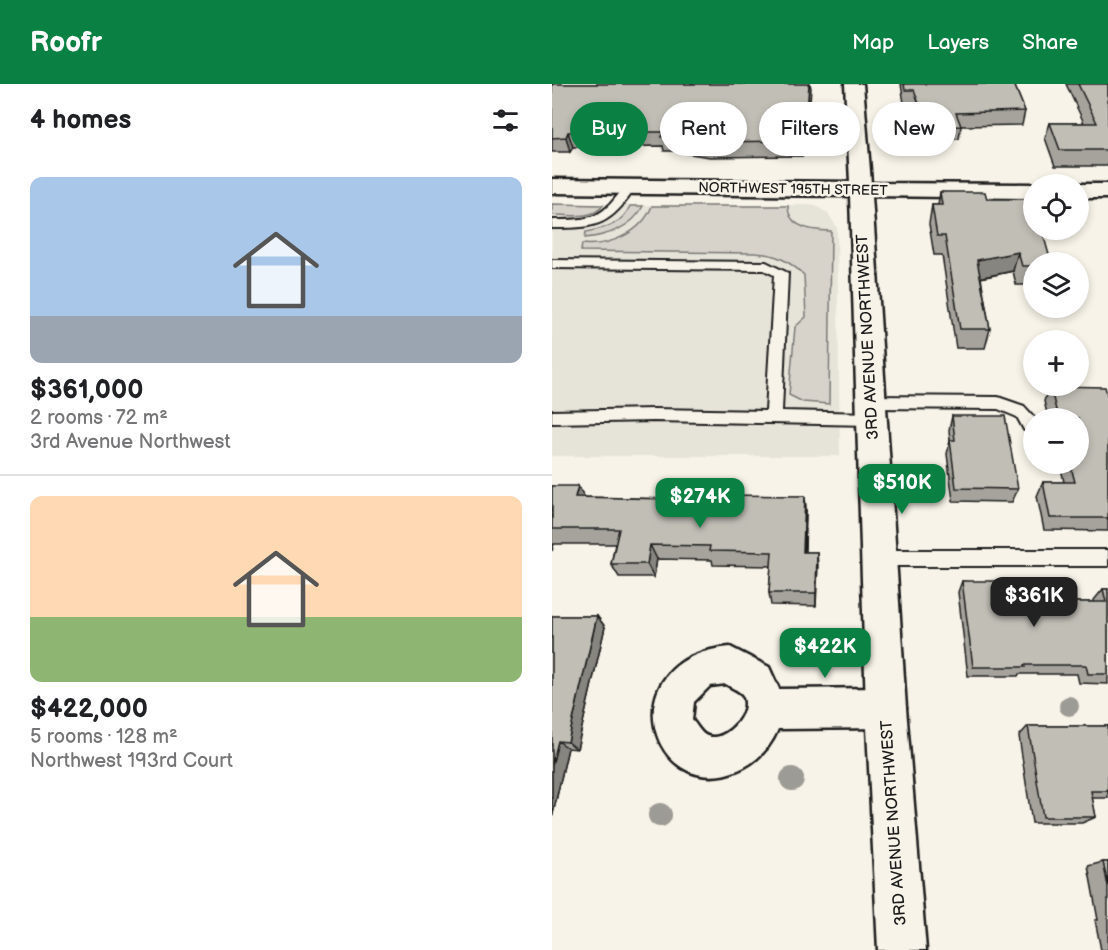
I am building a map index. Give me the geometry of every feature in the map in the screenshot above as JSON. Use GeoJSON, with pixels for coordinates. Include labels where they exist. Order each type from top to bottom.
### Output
{"type":"FeatureCollection","features":[{"type":"Feature","properties":{"kind":"street","name":"3RD AVENUE NORTHWEST"},"geometry":{"type":"LineString","coordinates":[[854,84],[886,708],[902,950]]}},
{"type":"Feature","properties":{"kind":"street","name":"NORTHWEST 195TH STREET"},"geometry":{"type":"LineString","coordinates":[[552,186],[1023,191]]}},
{"type":"Feature","properties":{"kind":"street"},"geometry":{"type":"LineString","coordinates":[[1089,191],[1108,191]]}},
{"type":"Feature","properties":{"kind":"street"},"geometry":{"type":"LineString","coordinates":[[765,709],[886,708]]}},
{"type":"Feature","properties":{"kind":"lane"},"geometry":{"type":"LineString","coordinates":[[552,224],[579,224],[599,220],[613,212],[631,186]]}},
{"type":"Feature","properties":{"kind":"lane"},"geometry":{"type":"LineString","coordinates":[[552,264],[766,266],[781,273],[774,417]]}},
{"type":"Feature","properties":{"kind":"lane"},"geometry":{"type":"LineString","coordinates":[[552,417],[774,417],[999,403],[1018,408],[1023,413]]}},
{"type":"Feature","properties":{"kind":"lane"},"geometry":{"type":"LineString","coordinates":[[879,558],[1108,558]]}},
{"type":"Feature","properties":{"kind":"shaded area"},"geometry":{"type":"Polygon","coordinates":[[[552,204],[603,205],[593,213],[573,216],[552,215],[552,204]]]}},
{"type":"Feature","properties":{"kind":"shaded area"},"geometry":{"type":"Polygon","coordinates":[[[552,205],[814,205],[828,213],[837,228],[840,456],[552,456],[552,205]]]}},
{"type":"Feature","properties":{"kind":"shaded area"},"geometry":{"type":"Polygon","coordinates":[[[630,206],[643,206],[633,220],[626,225],[610,233],[585,238],[586,232],[618,222],[630,206]]]}},
{"type":"Feature","properties":{"kind":"shaded area"},"geometry":{"type":"Polygon","coordinates":[[[652,206],[788,206],[792,219],[797,224],[809,229],[831,231],[829,404],[803,402],[789,395],[795,327],[806,317],[804,275],[793,265],[775,256],[754,253],[581,251],[582,244],[603,243],[624,236],[641,223],[652,206]]]}},
{"type":"Feature","properties":{"kind":"building"},"geometry":{"type":"Polygon","coordinates":[[[552,84],[809,84],[808,102],[759,102],[759,141],[747,142],[747,102],[660,102],[660,132],[648,132],[648,102],[570,102],[570,132],[566,137],[552,138],[552,84]]]}},
{"type":"Feature","properties":{"kind":"building"},"geometry":{"type":"Polygon","coordinates":[[[904,84],[1014,84],[1025,111],[956,113],[956,102],[918,102],[914,90],[905,90],[904,84]]]}},
{"type":"Feature","properties":{"kind":"building"},"geometry":{"type":"Polygon","coordinates":[[[1078,84],[1108,84],[1108,150],[1060,150],[1050,123],[1097,123],[1078,84]]]}},
{"type":"Feature","properties":{"kind":"building"},"geometry":{"type":"Polygon","coordinates":[[[956,113],[961,126],[956,126],[956,113]]]}},
{"type":"Feature","properties":{"kind":"building"},"geometry":{"type":"Polygon","coordinates":[[[940,192],[985,192],[987,199],[1023,199],[1023,240],[1045,240],[1048,252],[1023,252],[1023,266],[1018,252],[977,260],[990,329],[960,329],[945,236],[937,236],[932,205],[942,205],[940,192]]]}},
{"type":"Feature","properties":{"kind":"building"},"geometry":{"type":"Polygon","coordinates":[[[1089,387],[1105,387],[1108,397],[1108,518],[1050,518],[1043,482],[1075,482],[1073,474],[1089,474],[1089,408],[1056,408],[1052,396],[1089,396],[1089,387]]]}},
{"type":"Feature","properties":{"kind":"building"},"geometry":{"type":"Polygon","coordinates":[[[952,416],[1005,416],[1018,489],[956,488],[950,440],[955,440],[952,416]]]}},
{"type":"Feature","properties":{"kind":"building"},"geometry":{"type":"Polygon","coordinates":[[[552,486],[578,486],[575,497],[716,500],[716,495],[805,496],[803,552],[817,552],[816,593],[769,593],[772,552],[709,551],[710,546],[650,545],[647,564],[611,564],[619,529],[552,529],[552,486]]]}},
{"type":"Feature","properties":{"kind":"building"},"geometry":{"type":"Polygon","coordinates":[[[962,581],[1008,581],[1008,586],[1041,586],[1044,602],[1106,602],[1103,589],[1108,589],[1108,674],[1088,674],[1086,665],[973,667],[962,581]]]}},
{"type":"Feature","properties":{"kind":"building"},"geometry":{"type":"Polygon","coordinates":[[[552,616],[597,616],[568,742],[558,741],[552,765],[552,616]]]}},
{"type":"Feature","properties":{"kind":"building"},"geometry":{"type":"Polygon","coordinates":[[[1028,726],[1108,726],[1108,791],[1091,791],[1096,817],[1043,817],[1028,726]]]}},
{"type":"Feature","properties":{"kind":"building"},"geometry":{"type":"Polygon","coordinates":[[[1103,862],[1108,862],[1108,886],[1103,862]]]}}]}
